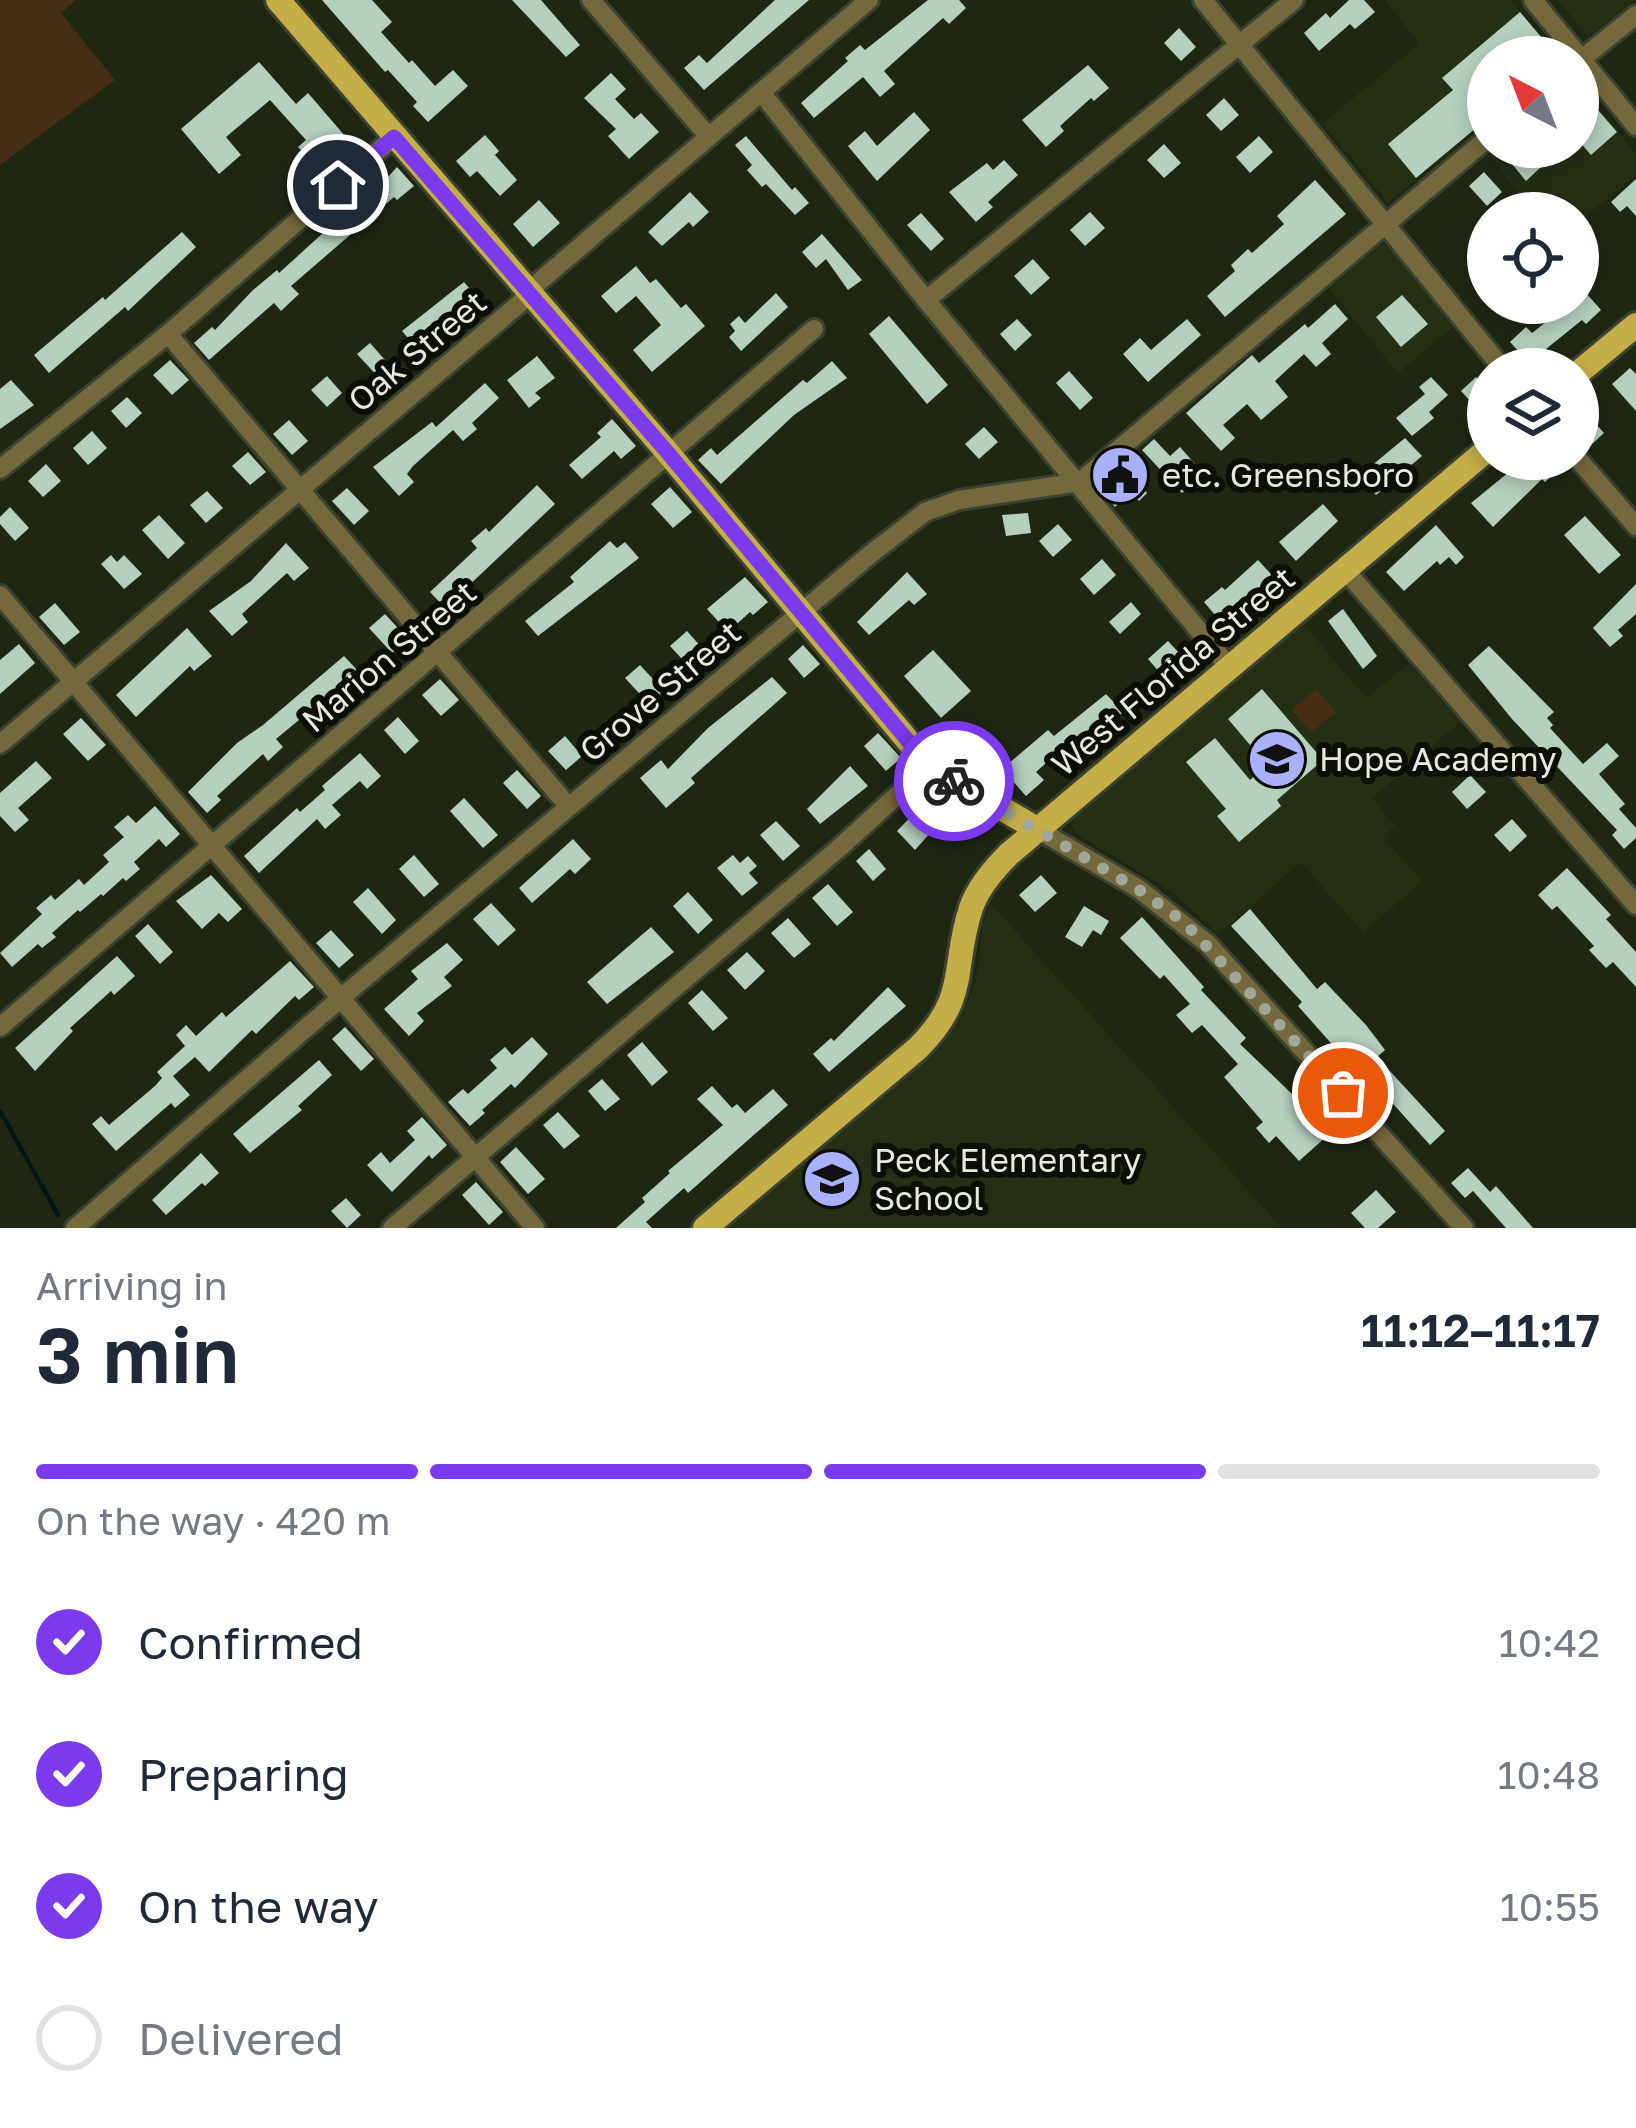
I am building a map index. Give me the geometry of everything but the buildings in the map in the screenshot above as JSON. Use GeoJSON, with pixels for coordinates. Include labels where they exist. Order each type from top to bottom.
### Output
{"type":"FeatureCollection","features":[{"type":"Feature","properties":{"kind":"main road"},"geometry":{"type":"LineString","coordinates":[[278,0],[668,453],[929,766],[1036,829]]}},
{"type":"Feature","properties":{"kind":"main road"},"geometry":{"type":"LineString","coordinates":[[1599,356],[1636,325]]}},
{"type":"Feature","properties":{"kind":"main road","name":"West Florida Street"},"geometry":{"type":"LineString","coordinates":[[705,1228],[918,1048],[940,1024],[959,981],[972,904],[998,866],[1467,467]]}},
{"type":"Feature","properties":{"kind":"street"},"geometry":{"type":"LineString","coordinates":[[591,0],[709,137]]}},
{"type":"Feature","properties":{"kind":"street","name":"Oak Street"},"geometry":{"type":"LineString","coordinates":[[0,744],[869,0]]}},
{"type":"Feature","properties":{"kind":"street"},"geometry":{"type":"LineString","coordinates":[[1203,0],[1486,348]]}},
{"type":"Feature","properties":{"kind":"street"},"geometry":{"type":"LineString","coordinates":[[926,300],[1294,0]]}},
{"type":"Feature","properties":{"kind":"street"},"geometry":{"type":"LineString","coordinates":[[1533,0],[1561,36]]}},
{"type":"Feature","properties":{"kind":"street"},"geometry":{"type":"LineString","coordinates":[[1599,45],[1636,15]]}},
{"type":"Feature","properties":{"kind":"street"},"geometry":{"type":"LineString","coordinates":[[1599,83],[1636,126]]}},
{"type":"Feature","properties":{"kind":"street"},"geometry":{"type":"LineString","coordinates":[[761,92],[1229,667]]}},
{"type":"Feature","properties":{"kind":"street"},"geometry":{"type":"LineString","coordinates":[[0,469],[168,334],[394,137]]}},
{"type":"Feature","properties":{"kind":"street"},"geometry":{"type":"LineString","coordinates":[[1080,482],[1467,156]]}},
{"type":"Feature","properties":{"kind":"street","name":"Marion Street"},"geometry":{"type":"LineString","coordinates":[[0,1027],[814,329]]}},
{"type":"Feature","properties":{"kind":"street"},"geometry":{"type":"LineString","coordinates":[[168,334],[569,807]]}},
{"type":"Feature","properties":{"kind":"street"},"geometry":{"type":"LineString","coordinates":[[1596,480],[1636,526]]}},
{"type":"Feature","properties":{"kind":"street","name":"Grove Street"},"geometry":{"type":"LineString","coordinates":[[75,1228],[342,997],[925,512],[959,500],[1080,482]]}},
{"type":"Feature","properties":{"kind":"street"},"geometry":{"type":"LineString","coordinates":[[1346,569],[1636,905]]}},
{"type":"Feature","properties":{"kind":"street"},"geometry":{"type":"LineString","coordinates":[[0,595],[535,1228]]}},
{"type":"Feature","properties":{"kind":"street"},"geometry":{"type":"LineString","coordinates":[[392,1228],[929,766]]}},
{"type":"Feature","properties":{"kind":"street"},"geometry":{"type":"LineString","coordinates":[[1036,829],[1184,922],[1464,1228]]}},
{"type":"Feature","properties":{"kind":"shaded area"},"geometry":{"type":"Polygon","coordinates":[[[0,0],[76,0],[61,13],[115,80],[0,165],[0,0]]]}},
{"type":"Feature","properties":{"kind":"shaded area"},"geometry":{"type":"Polygon","coordinates":[[[1384,0],[1510,0],[1540,36],[1467,36],[1467,137],[1388,203],[1323,123],[1420,43],[1384,0]]]}},
{"type":"Feature","properties":{"kind":"shaded area"},"geometry":{"type":"Polygon","coordinates":[[[1558,0],[1634,0],[1589,36],[1558,0]]]}},
{"type":"Feature","properties":{"kind":"shaded area"},"geometry":{"type":"Polygon","coordinates":[[[1599,110],[1636,153],[1636,175],[1599,206],[1599,192],[1518,192],[1499,168],[1599,168],[1599,110]]]}},
{"type":"Feature","properties":{"kind":"shaded area"},"geometry":{"type":"Polygon","coordinates":[[[1384,242],[1453,327],[1398,373],[1329,289],[1384,242]]]}},
{"type":"Feature","properties":{"kind":"shaded area","name":"Hope Academy"},"geometry":{"type":"Polygon","coordinates":[[[1301,621],[1366,698],[1409,663],[1460,722],[1372,798],[1395,826],[1383,837],[1422,881],[1363,933],[1301,862],[1219,934],[1167,888],[1077,834],[1071,824],[1093,797],[1301,621]]]}},
{"type":"Feature","properties":{"kind":"shaded area"},"geometry":{"type":"Polygon","coordinates":[[[1316,689],[1336,712],[1311,733],[1292,709],[1316,689]]]}},
{"type":"Feature","properties":{"kind":"shaded area"},"geometry":{"type":"Polygon","coordinates":[[[991,904],[1282,1228],[729,1228],[941,1047],[961,1017],[977,978],[983,923],[991,904]]]}},
{"type":"Feature","properties":{"kind":"waterway"},"geometry":{"type":"LineString","coordinates":[[0,1111],[58,1215]]}},
{"type":"Feature","properties":{"kind":"way so far"},"geometry":{"type":"LineString","coordinates":[[954,781],[1138,889],[1184,922],[1343,1093]]}},
{"type":"Feature","properties":{"kind":"place","name":"etc. Greensboro"},"geometry":{"type":"Point","coordinates":[1120,475]}},
{"type":"Feature","properties":{"kind":"place","name":"Hope Academy"},"geometry":{"type":"Point","coordinates":[1277,759]}},
{"type":"Feature","properties":{"kind":"place","name":"Peck Elementary School"},"geometry":{"type":"Point","coordinates":[832,1179]}},
{"type":"Feature","properties":{"kind":"route"},"geometry":{"type":"LineString","coordinates":[[338,185],[394,137],[668,453],[929,766],[954,781]]}}]}
